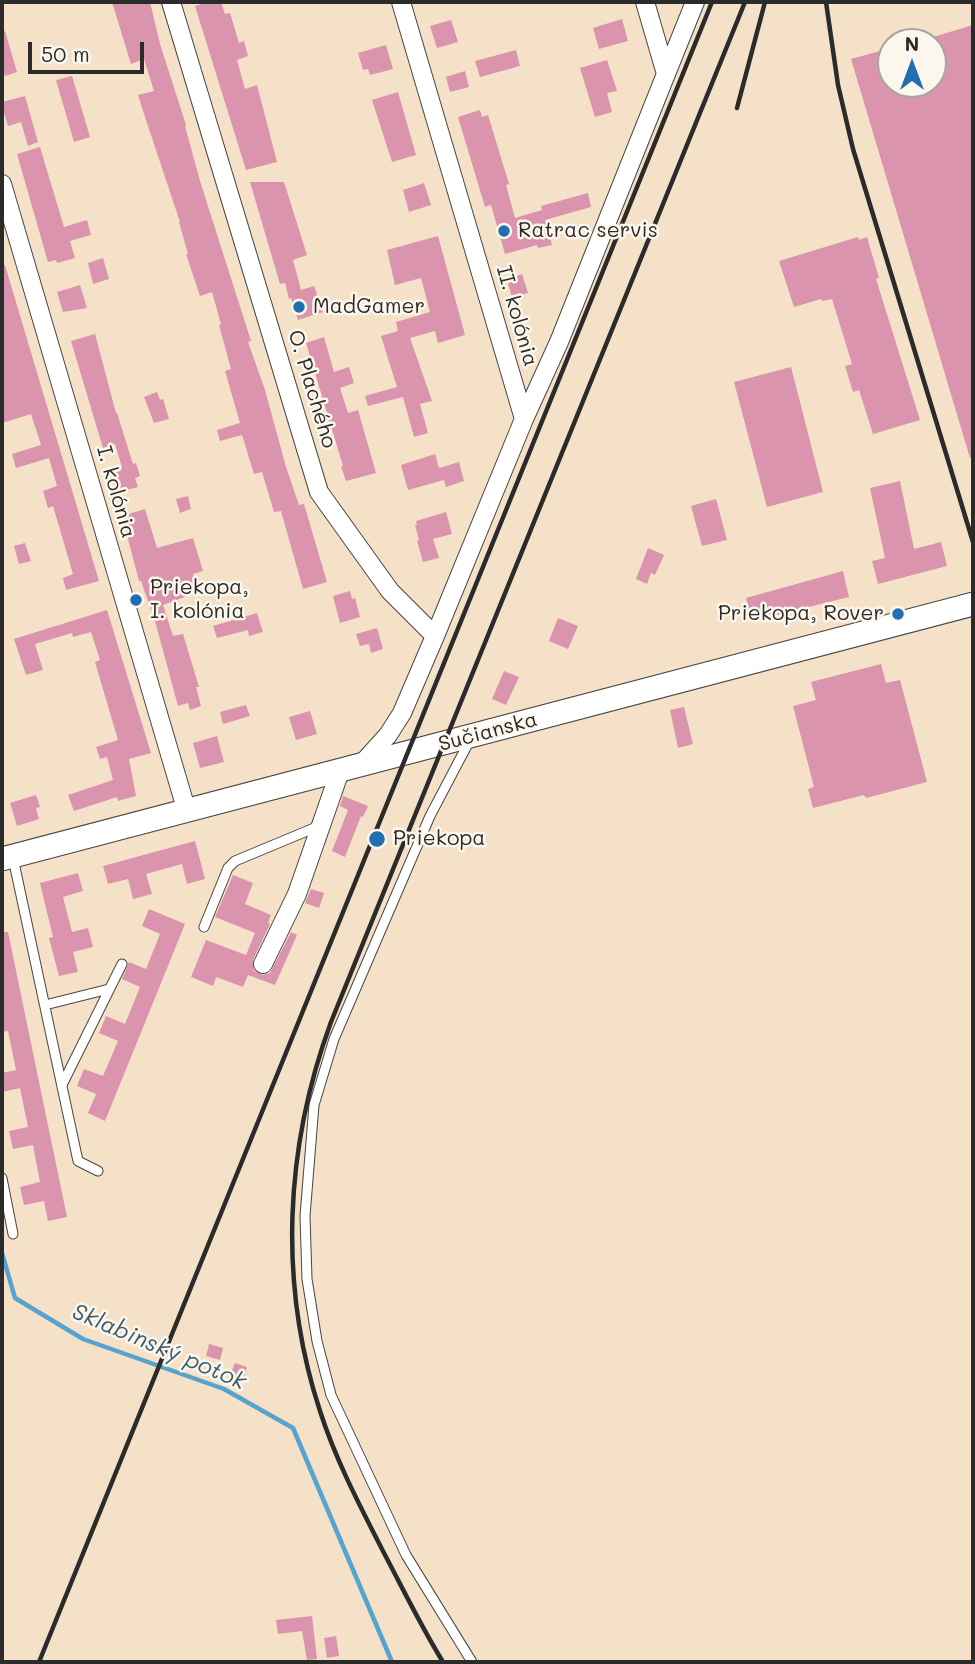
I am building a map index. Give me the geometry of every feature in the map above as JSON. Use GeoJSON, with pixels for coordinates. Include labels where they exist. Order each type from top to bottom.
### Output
{"type":"FeatureCollection","features":[{"type":"Feature","properties":{"kind":"street","name":"O. Plachého"},"geometry":{"type":"LineString","coordinates":[[170,2],[319,492],[390,591],[435,636]]}},
{"type":"Feature","properties":{"kind":"street","name":"II. kolónia"},"geometry":{"type":"LineString","coordinates":[[401,2],[524,419]]}},
{"type":"Feature","properties":{"kind":"street"},"geometry":{"type":"LineString","coordinates":[[645,2],[666,74]]}},
{"type":"Feature","properties":{"kind":"street"},"geometry":{"type":"LineString","coordinates":[[263,964],[297,894],[319,826],[350,768],[387,735],[402,713],[524,419],[559,342],[695,2]]}},
{"type":"Feature","properties":{"kind":"street","name":"I. kolónia"},"geometry":{"type":"LineString","coordinates":[[2,184],[187,812]]}},
{"type":"Feature","properties":{"kind":"street","name":"Sučianska"},"geometry":{"type":"LineString","coordinates":[[7,858],[973,604]]}},
{"type":"Feature","properties":{"kind":"lane"},"geometry":{"type":"LineString","coordinates":[[472,737],[430,816],[334,1039],[314,1105],[305,1216],[307,1279],[317,1340],[331,1395],[406,1555],[472,1662]]}},
{"type":"Feature","properties":{"kind":"lane"},"geometry":{"type":"LineString","coordinates":[[204,927],[228,868],[235,861],[319,826]]}},
{"type":"Feature","properties":{"kind":"lane"},"geometry":{"type":"LineString","coordinates":[[7,858],[45,1005],[78,1161],[97,1171]]}},
{"type":"Feature","properties":{"kind":"lane"},"geometry":{"type":"LineString","coordinates":[[62,1085],[122,964]]}},
{"type":"Feature","properties":{"kind":"lane"},"geometry":{"type":"LineString","coordinates":[[45,1005],[109,989]]}},
{"type":"Feature","properties":{"kind":"lane"},"geometry":{"type":"LineString","coordinates":[[2,1178],[13,1234]]}},
{"type":"Feature","properties":{"kind":"building"},"geometry":{"type":"Polygon","coordinates":[[[112,2],[150,2],[200,181],[251,341],[248,342],[265,390],[286,467],[299,505],[304,504],[327,582],[303,589],[281,511],[274,512],[262,472],[254,474],[242,435],[220,441],[217,430],[240,423],[225,371],[231,369],[219,325],[221,324],[212,292],[200,296],[186,254],[180,222],[138,95],[154,91],[144,59],[131,64],[112,2]]]}},
{"type":"Feature","properties":{"kind":"building"},"geometry":{"type":"Polygon","coordinates":[[[221,2],[225,14],[230,13],[239,43],[244,41],[248,56],[237,60],[245,89],[257,85],[277,162],[246,170],[195,6],[221,2]]]}},
{"type":"Feature","properties":{"kind":"building"},"geometry":{"type":"Polygon","coordinates":[[[622,19],[628,41],[599,49],[593,28],[622,19]]]}},
{"type":"Feature","properties":{"kind":"building"},"geometry":{"type":"Polygon","coordinates":[[[451,20],[458,42],[437,48],[430,26],[451,20]]]}},
{"type":"Feature","properties":{"kind":"building"},"geometry":{"type":"Polygon","coordinates":[[[973,25],[973,457],[970,458],[851,59],[877,52],[877,98],[947,98],[947,33],[973,25]]]}},
{"type":"Feature","properties":{"kind":"building"},"geometry":{"type":"Polygon","coordinates":[[[5,31],[17,72],[5,76],[2,66],[2,32],[5,31]]]}},
{"type":"Feature","properties":{"kind":"building"},"geometry":{"type":"Polygon","coordinates":[[[386,45],[393,69],[370,75],[368,69],[363,70],[358,53],[386,45]]]}},
{"type":"Feature","properties":{"kind":"building"},"geometry":{"type":"Polygon","coordinates":[[[516,50],[520,66],[480,77],[475,61],[516,50]]]}},
{"type":"Feature","properties":{"kind":"building"},"geometry":{"type":"Polygon","coordinates":[[[607,60],[617,91],[607,93],[612,112],[595,117],[580,68],[607,60]]]}},
{"type":"Feature","properties":{"kind":"building"},"geometry":{"type":"Polygon","coordinates":[[[465,71],[469,87],[450,92],[446,77],[465,71]]]}},
{"type":"Feature","properties":{"kind":"building"},"geometry":{"type":"Polygon","coordinates":[[[72,76],[90,137],[74,142],[56,80],[72,76]]]}},
{"type":"Feature","properties":{"kind":"building"},"geometry":{"type":"Polygon","coordinates":[[[398,92],[416,155],[392,162],[372,100],[398,92]]]}},
{"type":"Feature","properties":{"kind":"building"},"geometry":{"type":"Polygon","coordinates":[[[25,96],[38,142],[28,146],[21,122],[8,126],[2,106],[2,102],[25,96]]]}},
{"type":"Feature","properties":{"kind":"building"},"geometry":{"type":"Polygon","coordinates":[[[480,110],[482,117],[488,115],[509,184],[506,185],[515,218],[542,210],[541,206],[588,193],[591,207],[545,220],[552,245],[538,248],[537,245],[505,254],[491,205],[485,207],[458,117],[480,110]]]}},
{"type":"Feature","properties":{"kind":"building"},"geometry":{"type":"Polygon","coordinates":[[[40,147],[64,227],[87,220],[91,235],[70,241],[75,258],[57,263],[56,260],[48,262],[17,154],[40,147]]]}},
{"type":"Feature","properties":{"kind":"building"},"geometry":{"type":"Polygon","coordinates":[[[250,182],[284,182],[307,255],[293,260],[301,290],[314,286],[323,312],[298,320],[285,283],[280,284],[250,182]]]}},
{"type":"Feature","properties":{"kind":"building"},"geometry":{"type":"Polygon","coordinates":[[[424,183],[431,205],[409,212],[403,190],[424,183]]]}},
{"type":"Feature","properties":{"kind":"building"},"geometry":{"type":"Polygon","coordinates":[[[438,236],[465,335],[438,343],[435,331],[410,338],[432,401],[420,404],[428,433],[414,437],[403,397],[368,406],[365,396],[397,387],[381,336],[398,331],[396,322],[430,312],[421,278],[395,285],[387,250],[438,236]]]}},
{"type":"Feature","properties":{"kind":"building"},"geometry":{"type":"Polygon","coordinates":[[[858,237],[859,240],[867,237],[879,278],[876,279],[920,420],[873,434],[859,390],[853,392],[845,366],[852,364],[832,299],[821,299],[794,307],[779,261],[858,237]]]}},
{"type":"Feature","properties":{"kind":"building"},"geometry":{"type":"Polygon","coordinates":[[[103,258],[109,279],[93,284],[88,263],[103,258]]]}},
{"type":"Feature","properties":{"kind":"building"},"geometry":{"type":"Polygon","coordinates":[[[5,265],[99,581],[66,590],[63,578],[73,574],[53,506],[48,508],[43,491],[57,486],[49,458],[16,468],[12,454],[41,445],[31,414],[2,423],[2,266],[5,265]]]}},
{"type":"Feature","properties":{"kind":"building"},"geometry":{"type":"Polygon","coordinates":[[[522,274],[528,293],[512,297],[509,279],[522,274]]]}},
{"type":"Feature","properties":{"kind":"building"},"geometry":{"type":"Polygon","coordinates":[[[80,285],[87,308],[63,312],[57,292],[80,285]]]}},
{"type":"Feature","properties":{"kind":"building"},"geometry":{"type":"Polygon","coordinates":[[[95,334],[116,413],[133,464],[136,463],[140,476],[135,478],[138,487],[116,493],[110,470],[122,467],[115,444],[103,448],[71,341],[95,334]]]}},
{"type":"Feature","properties":{"kind":"building"},"geometry":{"type":"Polygon","coordinates":[[[324,337],[334,372],[349,367],[354,383],[340,388],[348,413],[358,410],[376,473],[346,481],[306,343],[324,337]]]}},
{"type":"Feature","properties":{"kind":"building"},"geometry":{"type":"Polygon","coordinates":[[[791,367],[823,492],[767,507],[734,382],[791,367]]]}},
{"type":"Feature","properties":{"kind":"building"},"geometry":{"type":"Polygon","coordinates":[[[157,392],[160,400],[163,399],[169,419],[154,423],[144,397],[157,392]]]}},
{"type":"Feature","properties":{"kind":"building"},"geometry":{"type":"Polygon","coordinates":[[[435,454],[439,468],[459,462],[464,481],[446,487],[444,480],[408,490],[401,465],[435,454]]]}},
{"type":"Feature","properties":{"kind":"building"},"geometry":{"type":"Polygon","coordinates":[[[900,481],[914,549],[941,542],[947,566],[878,584],[872,561],[885,558],[870,488],[900,481]]]}},
{"type":"Feature","properties":{"kind":"building"},"geometry":{"type":"Polygon","coordinates":[[[188,496],[191,509],[180,513],[176,499],[188,496]]]}},
{"type":"Feature","properties":{"kind":"building"},"geometry":{"type":"Polygon","coordinates":[[[716,499],[727,540],[702,546],[691,506],[716,499]]]}},
{"type":"Feature","properties":{"kind":"building"},"geometry":{"type":"Polygon","coordinates":[[[145,509],[157,548],[193,538],[203,571],[193,574],[198,592],[163,605],[173,636],[183,634],[199,687],[196,687],[201,706],[190,710],[188,703],[178,706],[122,516],[145,509]]]}},
{"type":"Feature","properties":{"kind":"building"},"geometry":{"type":"Polygon","coordinates":[[[446,512],[452,534],[433,539],[439,558],[423,562],[417,541],[416,521],[446,512]]]}},
{"type":"Feature","properties":{"kind":"building"},"geometry":{"type":"Polygon","coordinates":[[[25,543],[31,561],[19,564],[14,546],[25,543]]]}},
{"type":"Feature","properties":{"kind":"building"},"geometry":{"type":"Polygon","coordinates":[[[648,548],[664,555],[655,575],[651,573],[647,584],[636,579],[648,548]]]}},
{"type":"Feature","properties":{"kind":"building"},"geometry":{"type":"Polygon","coordinates":[[[843,571],[849,597],[752,621],[746,598],[843,571]]]}},
{"type":"Feature","properties":{"kind":"building"},"geometry":{"type":"Polygon","coordinates":[[[350,591],[352,599],[355,598],[360,617],[340,623],[333,596],[350,591]]]}},
{"type":"Feature","properties":{"kind":"building"},"geometry":{"type":"Polygon","coordinates":[[[107,610],[151,753],[129,759],[136,796],[118,801],[117,797],[74,811],[68,795],[113,780],[107,757],[100,759],[96,747],[118,740],[95,662],[100,660],[91,632],[73,637],[72,633],[35,644],[43,670],[26,675],[14,639],[107,610]]]}},
{"type":"Feature","properties":{"kind":"building"},"geometry":{"type":"Polygon","coordinates":[[[257,613],[263,632],[249,636],[248,630],[217,638],[213,626],[257,613]]]}},
{"type":"Feature","properties":{"kind":"building"},"geometry":{"type":"Polygon","coordinates":[[[558,618],[578,626],[568,649],[549,641],[558,618]]]}},
{"type":"Feature","properties":{"kind":"building"},"geometry":{"type":"Polygon","coordinates":[[[377,628],[383,649],[371,653],[369,644],[360,646],[356,634],[377,628]]]}},
{"type":"Feature","properties":{"kind":"building"},"geometry":{"type":"Polygon","coordinates":[[[881,664],[886,683],[900,680],[927,782],[813,808],[808,789],[814,787],[793,706],[816,700],[811,682],[881,664]]]}},
{"type":"Feature","properties":{"kind":"building"},"geometry":{"type":"Polygon","coordinates":[[[504,671],[519,677],[506,705],[492,699],[504,671]]]}},
{"type":"Feature","properties":{"kind":"building"},"geometry":{"type":"Polygon","coordinates":[[[246,705],[250,716],[223,724],[220,712],[246,705]]]}},
{"type":"Feature","properties":{"kind":"building"},"geometry":{"type":"Polygon","coordinates":[[[684,707],[693,744],[678,748],[670,710],[684,707]]]}},
{"type":"Feature","properties":{"kind":"building"},"geometry":{"type":"Polygon","coordinates":[[[310,711],[317,734],[296,740],[289,717],[310,711]]]}},
{"type":"Feature","properties":{"kind":"building"},"geometry":{"type":"Polygon","coordinates":[[[217,736],[224,762],[200,768],[193,743],[217,736]]]}},
{"type":"Feature","properties":{"kind":"building"},"geometry":{"type":"Polygon","coordinates":[[[36,795],[40,807],[36,808],[39,819],[17,826],[10,803],[36,795]]]}},
{"type":"Feature","properties":{"kind":"building"},"geometry":{"type":"Polygon","coordinates":[[[343,796],[368,806],[363,817],[361,816],[345,857],[332,851],[348,810],[340,806],[343,796]]]}},
{"type":"Feature","properties":{"kind":"building"},"geometry":{"type":"Polygon","coordinates":[[[195,841],[205,879],[187,884],[182,864],[146,874],[152,894],[133,899],[128,879],[108,884],[103,866],[195,841]]]}},
{"type":"Feature","properties":{"kind":"building"},"geometry":{"type":"Polygon","coordinates":[[[78,873],[83,891],[63,897],[72,932],[88,928],[93,947],[73,952],[78,972],[59,976],[49,938],[53,937],[40,883],[78,873]]]}},
{"type":"Feature","properties":{"kind":"building"},"geometry":{"type":"Polygon","coordinates":[[[233,875],[253,883],[245,904],[271,915],[270,924],[253,960],[254,971],[263,975],[270,973],[291,932],[297,935],[275,985],[248,975],[243,987],[216,977],[213,986],[191,977],[206,940],[246,955],[255,933],[215,917],[233,875]]]}},
{"type":"Feature","properties":{"kind":"building"},"geometry":{"type":"Polygon","coordinates":[[[311,889],[324,893],[319,908],[305,903],[311,889]]]}},
{"type":"Feature","properties":{"kind":"building"},"geometry":{"type":"Polygon","coordinates":[[[149,909],[185,924],[105,1121],[88,1113],[96,1094],[77,1086],[84,1069],[103,1076],[118,1041],[99,1033],[106,1016],[125,1024],[140,987],[122,979],[129,962],[146,969],[160,934],[142,926],[149,909]]]}},
{"type":"Feature","properties":{"kind":"building"},"geometry":{"type":"Polygon","coordinates":[[[2,932],[8,932],[67,1217],[48,1221],[44,1201],[24,1205],[20,1187],[40,1182],[33,1145],[13,1149],[9,1131],[28,1127],[20,1088],[2,1092],[2,1073],[16,1070],[8,1031],[2,1032],[2,932]]]}},
{"type":"Feature","properties":{"kind":"building"},"geometry":{"type":"Polygon","coordinates":[[[209,1344],[223,1348],[220,1360],[206,1356],[209,1344]]]}},
{"type":"Feature","properties":{"kind":"building"},"geometry":{"type":"Polygon","coordinates":[[[235,1363],[247,1367],[243,1380],[230,1375],[235,1363]]]}},
{"type":"Feature","properties":{"kind":"building"},"geometry":{"type":"Polygon","coordinates":[[[312,1616],[317,1659],[307,1660],[302,1631],[278,1634],[276,1620],[312,1616]]]}},
{"type":"Feature","properties":{"kind":"building"},"geometry":{"type":"Polygon","coordinates":[[[336,1636],[339,1656],[327,1658],[324,1638],[336,1636]]]}},
{"type":"Feature","properties":{"kind":"waterway","name":"Sklabinský potok"},"geometry":{"type":"LineString","coordinates":[[2,1253],[15,1298],[83,1339],[224,1389],[293,1428],[392,1662]]}},
{"type":"Feature","properties":{"kind":"railway"},"geometry":{"type":"LineString","coordinates":[[39,1662],[712,2]]}},
{"type":"Feature","properties":{"kind":"railway"},"geometry":{"type":"LineString","coordinates":[[443,1662],[420,1623],[341,1466],[326,1430],[307,1363],[293,1265],[292,1215],[304,1118],[331,1022],[745,2]]}},
{"type":"Feature","properties":{"kind":"railway"},"geometry":{"type":"LineString","coordinates":[[737,108],[765,2]]}},
{"type":"Feature","properties":{"kind":"railway"},"geometry":{"type":"LineString","coordinates":[[826,2],[838,85],[853,149],[973,542]]}},
{"type":"Feature","properties":{"kind":"place","name":"Ratrac servis"},"geometry":{"type":"Point","coordinates":[504,231]}},
{"type":"Feature","properties":{"kind":"place","name":"MadGamer"},"geometry":{"type":"Point","coordinates":[299,307]}},
{"type":"Feature","properties":{"kind":"place","name":"Priekopa, I. kolónia"},"geometry":{"type":"Point","coordinates":[136,600]}},
{"type":"Feature","properties":{"kind":"place","name":"Priekopa, Rover"},"geometry":{"type":"Point","coordinates":[898,614]}},
{"type":"Feature","properties":{"kind":"place","name":"Priekopa"},"geometry":{"type":"Point","coordinates":[377,839]}}]}
